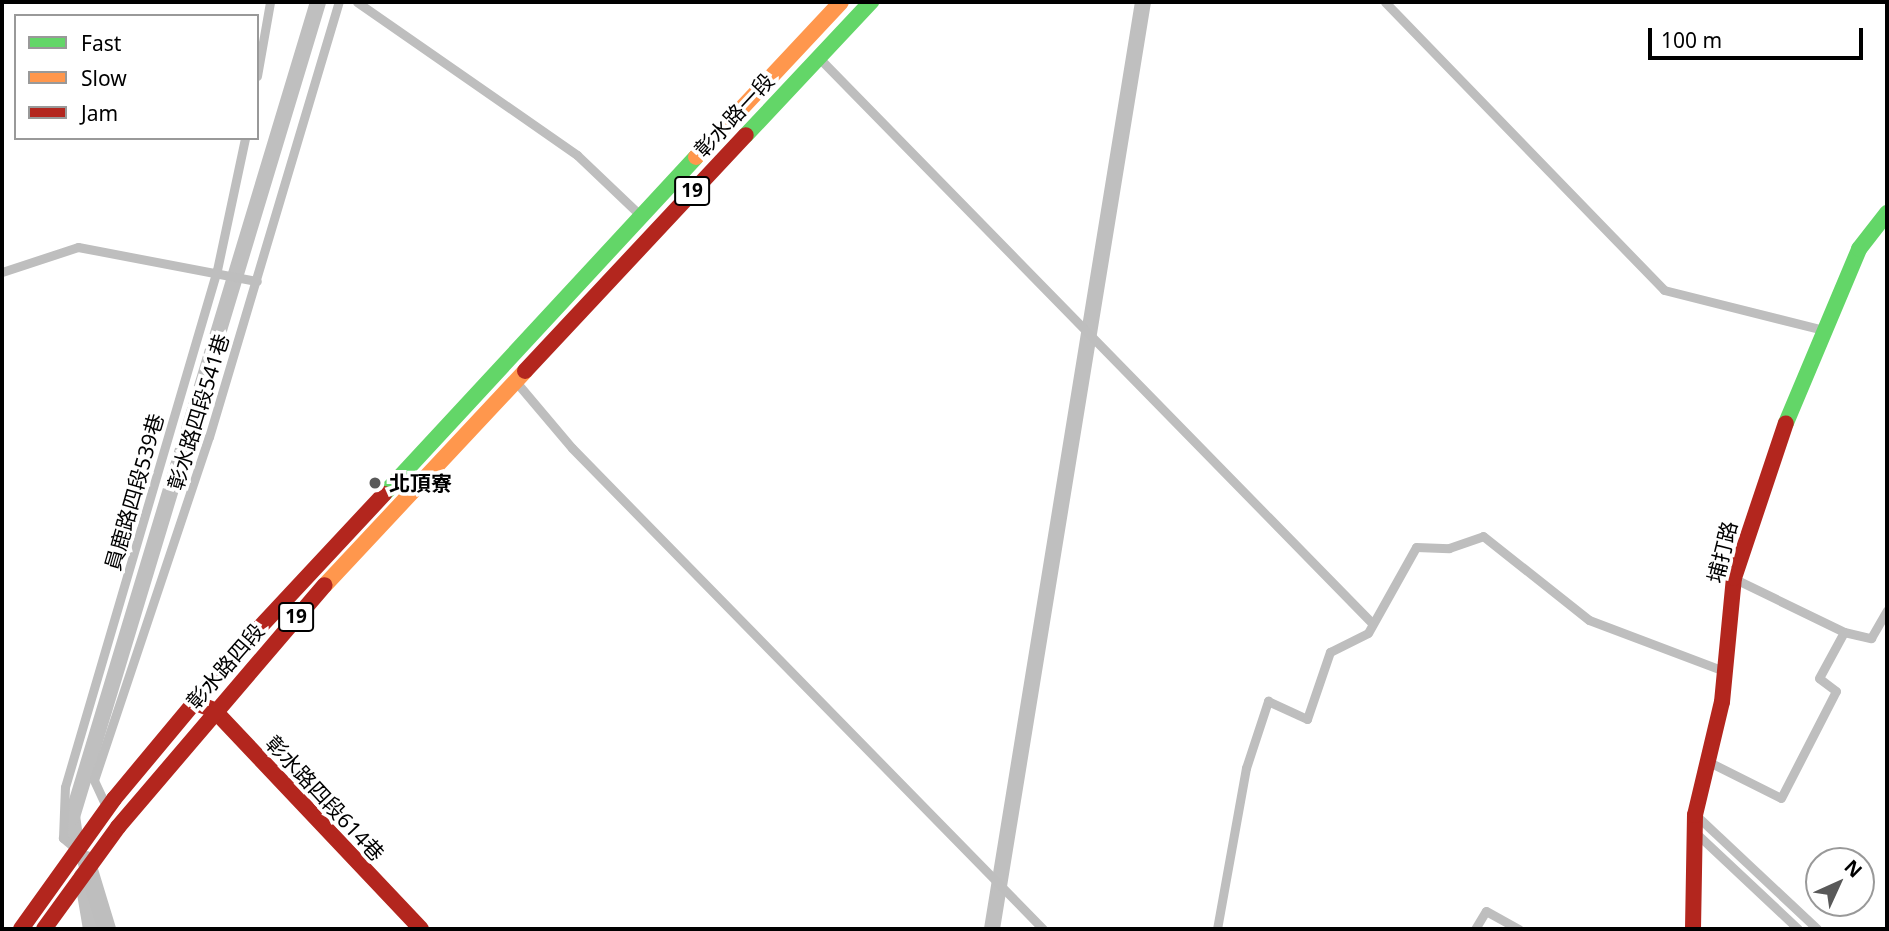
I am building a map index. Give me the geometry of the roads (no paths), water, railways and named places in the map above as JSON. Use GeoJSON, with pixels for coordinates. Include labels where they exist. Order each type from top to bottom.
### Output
{"type":"FeatureCollection","features":[{"type":"Feature","properties":{"kind":"main road","name":"彰水路一段"},"geometry":{"type":"LineString","coordinates":[[500,368],[841,2]]}},
{"type":"Feature","properties":{"kind":"main road","name":"彰水路一段"},"geometry":{"type":"LineString","coordinates":[[518,384],[871,2]]}},
{"type":"Feature","properties":{"kind":"main road","name":"埔打路"},"geometry":{"type":"LineString","coordinates":[[1693,929],[1695,815],[1725,671],[1734,578],[1764,479],[1823,330],[1859,249],[1887,213]]}},
{"type":"Feature","properties":{"kind":"main road","name":"彰水路四段"},"geometry":{"type":"LineString","coordinates":[[107,808],[195,702],[500,368]]}},
{"type":"Feature","properties":{"kind":"main road","name":"彰水路四段"},"geometry":{"type":"LineString","coordinates":[[90,864],[214,710],[518,384]]}},
{"type":"Feature","properties":{"kind":"main road","name":"彰水路四段614巷"},"geometry":{"type":"LineString","coordinates":[[195,702],[214,710],[421,929]]}},
{"type":"Feature","properties":{"kind":"main road","name":"19"},"geometry":{"type":"LineString","coordinates":[[21,929],[107,808]]}},
{"type":"Feature","properties":{"kind":"main road","name":"19"},"geometry":{"type":"LineString","coordinates":[[44,929],[90,864]]}},
{"type":"Feature","properties":{"kind":"street"},"geometry":{"type":"LineString","coordinates":[[77,850],[90,864],[107,929]]}},
{"type":"Feature","properties":{"kind":"lane"},"geometry":{"type":"LineString","coordinates":[[259,65],[270,2]]}},
{"type":"Feature","properties":{"kind":"lane","name":"彰水路四段541巷"},"geometry":{"type":"LineString","coordinates":[[118,827],[94,780],[257,281],[340,2]]}},
{"type":"Feature","properties":{"kind":"lane"},"geometry":{"type":"LineString","coordinates":[[357,2],[577,155],[641,216]]}},
{"type":"Feature","properties":{"kind":"lane"},"geometry":{"type":"LineString","coordinates":[[1385,2],[1664,290],[1823,330]]}},
{"type":"Feature","properties":{"kind":"lane"},"geometry":{"type":"LineString","coordinates":[[804,41],[1372,623]]}},
{"type":"Feature","properties":{"kind":"lane","name":"員鹿路四段539巷"},"geometry":{"type":"LineString","coordinates":[[77,850],[63,838],[65,787],[217,270],[246,140]]}},
{"type":"Feature","properties":{"kind":"lane"},"geometry":{"type":"LineString","coordinates":[[2,272],[78,247],[217,270],[257,281]]}},
{"type":"Feature","properties":{"kind":"lane"},"geometry":{"type":"LineString","coordinates":[[500,368],[518,384],[572,448],[1042,929]]}},
{"type":"Feature","properties":{"kind":"lane"},"geometry":{"type":"LineString","coordinates":[[1217,929],[1246,768],[1268,701],[1307,719],[1329,652],[1368,633],[1416,547],[1449,548],[1483,536],[1589,620],[1725,671]]}},
{"type":"Feature","properties":{"kind":"lane"},"geometry":{"type":"LineString","coordinates":[[1734,578],[1844,632],[1871,638],[1887,610]]}},
{"type":"Feature","properties":{"kind":"lane"},"geometry":{"type":"LineString","coordinates":[[1708,762],[1781,798],[1836,691],[1819,678],[1844,632]]}},
{"type":"Feature","properties":{"kind":"lane"},"geometry":{"type":"LineString","coordinates":[[1695,815],[1817,929]]}},
{"type":"Feature","properties":{"kind":"lane"},"geometry":{"type":"LineString","coordinates":[[1695,831],[1798,929]]}},
{"type":"Feature","properties":{"kind":"lane"},"geometry":{"type":"LineString","coordinates":[[1475,929],[1486,911],[1520,929]]}},
{"type":"Feature","properties":{"kind":"waterway"},"geometry":{"type":"LineString","coordinates":[[77,851],[72,817],[318,2]]}},
{"type":"Feature","properties":{"kind":"waterway"},"geometry":{"type":"LineString","coordinates":[[992,929],[1143,2]]}},
{"type":"Feature","properties":{"kind":"waterway"},"geometry":{"type":"LineString","coordinates":[[82,876],[91,929]]}},
{"type":"Feature","properties":{"kind":"place","name":"北頂寮"},"geometry":{"type":"Point","coordinates":[375,483]}}]}
